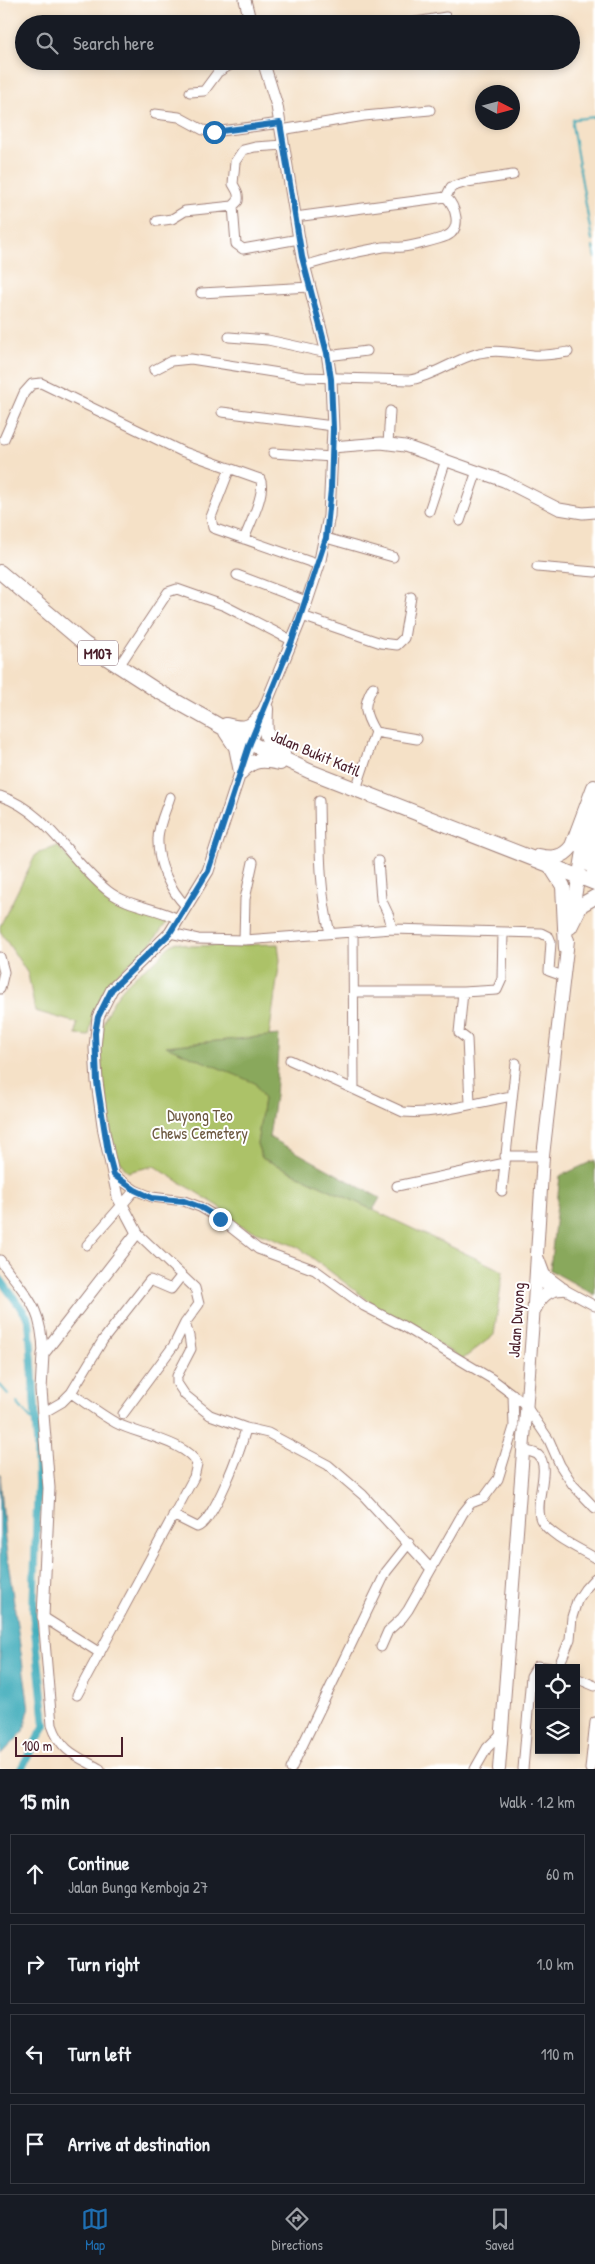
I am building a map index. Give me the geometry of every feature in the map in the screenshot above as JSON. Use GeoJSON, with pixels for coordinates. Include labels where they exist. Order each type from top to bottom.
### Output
{"type":"FeatureCollection","features":[{"type":"Feature","properties":{"kind":"main road","name":"Jalan Bukit Katil"},"geometry":{"type":"LineString","coordinates":[[0,572],[85,644],[206,719],[250,743],[309,771],[595,883]]}},
{"type":"Feature","properties":{"kind":"main road"},"geometry":{"type":"LineString","coordinates":[[206,719],[240,729],[254,723],[266,709]]}},
{"type":"Feature","properties":{"kind":"main road"},"geometry":{"type":"LineString","coordinates":[[266,709],[265,730],[272,745],[309,771]]}},
{"type":"Feature","properties":{"kind":"main road"},"geometry":{"type":"LineString","coordinates":[[220,727],[234,741],[239,755],[241,772]]}},
{"type":"Feature","properties":{"kind":"main road"},"geometry":{"type":"LineString","coordinates":[[241,772],[248,764],[266,760],[309,771]]}},
{"type":"Feature","properties":{"kind":"main road"},"geometry":{"type":"LineString","coordinates":[[514,850],[548,858],[561,856],[568,852],[595,785]]}},
{"type":"Feature","properties":{"kind":"main road"},"geometry":{"type":"LineString","coordinates":[[595,785],[589,846],[589,862],[595,872]]}},
{"type":"Feature","properties":{"kind":"main road","name":"Jalan Duyong"},"geometry":{"type":"LineString","coordinates":[[499,1769],[533,1320],[543,1156],[566,948],[595,785]]}},
{"type":"Feature","properties":{"kind":"main road"},"geometry":{"type":"LineString","coordinates":[[549,864],[563,886],[566,948]]}},
{"type":"Feature","properties":{"kind":"main road"},"geometry":{"type":"LineString","coordinates":[[570,927],[581,905],[595,897]]}},
{"type":"Feature","properties":{"kind":"main road"},"geometry":{"type":"LineString","coordinates":[[537,1254],[544,1275],[562,1288]]}},
{"type":"Feature","properties":{"kind":"main road"},"geometry":{"type":"LineString","coordinates":[[533,1320],[535,1309],[544,1295],[562,1288]]}},
{"type":"Feature","properties":{"kind":"street"},"geometry":{"type":"LineString","coordinates":[[245,0],[249,15]]}},
{"type":"Feature","properties":{"kind":"street"},"geometry":{"type":"LineString","coordinates":[[190,92],[204,91],[221,70]]}},
{"type":"Feature","properties":{"kind":"street"},"geometry":{"type":"LineString","coordinates":[[123,1414],[174,1345],[185,1323],[199,1304],[195,1288],[137,1233],[118,1197],[108,1152],[97,1082],[95,1033],[98,1017],[112,989],[170,933],[208,871],[250,743],[266,709],[302,616],[326,538],[331,489],[333,426],[331,379],[327,354],[304,266],[277,106],[267,70]]}},
{"type":"Feature","properties":{"kind":"street"},"geometry":{"type":"LineString","coordinates":[[155,114],[179,117],[203,130],[214,132],[280,127],[430,110]]}},
{"type":"Feature","properties":{"kind":"street"},"geometry":{"type":"LineString","coordinates":[[157,221],[172,219],[185,210],[233,206],[239,198],[239,193],[233,184],[235,162],[243,150],[255,147],[284,145]]}},
{"type":"Feature","properties":{"kind":"street"},"geometry":{"type":"LineString","coordinates":[[446,196],[451,187],[467,182],[513,175]]}},
{"type":"Feature","properties":{"kind":"street"},"geometry":{"type":"LineString","coordinates":[[295,217],[446,196]]}},
{"type":"Feature","properties":{"kind":"street"},"geometry":{"type":"LineString","coordinates":[[304,266],[336,256],[383,247],[402,247],[448,235],[454,229],[456,215],[453,204],[446,196]]}},
{"type":"Feature","properties":{"kind":"street"},"geometry":{"type":"LineString","coordinates":[[233,206],[236,244],[239,248],[243,249],[299,239]]}},
{"type":"Feature","properties":{"kind":"street"},"geometry":{"type":"LineString","coordinates":[[201,293],[310,287]]}},
{"type":"Feature","properties":{"kind":"street"},"geometry":{"type":"LineString","coordinates":[[229,337],[268,340],[327,354],[367,350]]}},
{"type":"Feature","properties":{"kind":"street"},"geometry":{"type":"LineString","coordinates":[[154,370],[171,361],[191,359],[331,379],[410,380],[420,379],[454,362],[478,353],[502,351],[546,355],[568,352]]}},
{"type":"Feature","properties":{"kind":"street"},"geometry":{"type":"LineString","coordinates":[[4,439],[24,393],[32,384],[41,383],[180,452],[256,476],[262,482],[261,495],[244,539]]}},
{"type":"Feature","properties":{"kind":"street"},"geometry":{"type":"LineString","coordinates":[[388,444],[390,411]]}},
{"type":"Feature","properties":{"kind":"street"},"geometry":{"type":"LineString","coordinates":[[222,412],[333,426]]}},
{"type":"Feature","properties":{"kind":"street"},"geometry":{"type":"LineString","coordinates":[[273,453],[332,452],[388,444],[405,446],[504,481],[558,509],[583,513],[595,512]]}},
{"type":"Feature","properties":{"kind":"street"},"geometry":{"type":"LineString","coordinates":[[430,511],[446,460]]}},
{"type":"Feature","properties":{"kind":"street"},"geometry":{"type":"LineString","coordinates":[[230,468],[211,517],[211,525],[216,530],[319,565]]}},
{"type":"Feature","properties":{"kind":"street"},"geometry":{"type":"LineString","coordinates":[[460,521],[477,471]]}},
{"type":"Feature","properties":{"kind":"street"},"geometry":{"type":"LineString","coordinates":[[326,538],[393,557]]}},
{"type":"Feature","properties":{"kind":"street"},"geometry":{"type":"LineString","coordinates":[[537,567],[595,572]]}},
{"type":"Feature","properties":{"kind":"street"},"geometry":{"type":"LineString","coordinates":[[236,575],[306,601]]}},
{"type":"Feature","properties":{"kind":"street"},"geometry":{"type":"LineString","coordinates":[[120,666],[168,592],[177,588],[225,606],[292,641]]}},
{"type":"Feature","properties":{"kind":"street"},"geometry":{"type":"LineString","coordinates":[[302,616],[380,643],[397,644],[404,638],[411,597]]}},
{"type":"Feature","properties":{"kind":"street"},"geometry":{"type":"LineString","coordinates":[[356,789],[375,732],[364,709],[373,687]]}},
{"type":"Feature","properties":{"kind":"street"},"geometry":{"type":"LineString","coordinates":[[375,732],[417,739]]}},
{"type":"Feature","properties":{"kind":"street"},"geometry":{"type":"LineString","coordinates":[[0,796],[29,810],[88,874],[109,892],[130,904],[161,911],[178,919]]}},
{"type":"Feature","properties":{"kind":"street"},"geometry":{"type":"LineString","coordinates":[[170,797],[160,829],[158,846],[171,890],[186,906]]}},
{"type":"Feature","properties":{"kind":"street"},"geometry":{"type":"LineString","coordinates":[[319,800],[321,871],[326,919],[330,933]]}},
{"type":"Feature","properties":{"kind":"street"},"geometry":{"type":"LineString","coordinates":[[378,861],[381,899],[390,916],[392,929]]}},
{"type":"Feature","properties":{"kind":"street"},"geometry":{"type":"LineString","coordinates":[[244,940],[245,899],[253,862]]}},
{"type":"Feature","properties":{"kind":"street"},"geometry":{"type":"LineString","coordinates":[[170,933],[198,939],[244,940],[392,929],[541,932],[549,936],[552,942],[549,972],[563,976]]}},
{"type":"Feature","properties":{"kind":"street"},"geometry":{"type":"LineString","coordinates":[[353,932],[354,1089]]}},
{"type":"Feature","properties":{"kind":"street"},"geometry":{"type":"LineString","coordinates":[[354,992],[491,992],[497,990],[502,979],[503,932]]}},
{"type":"Feature","properties":{"kind":"street"},"geometry":{"type":"LineString","coordinates":[[0,957],[4,972],[0,989]]}},
{"type":"Feature","properties":{"kind":"street"},"geometry":{"type":"LineString","coordinates":[[463,992],[459,1033],[467,1039],[470,1103]]}},
{"type":"Feature","properties":{"kind":"street"},"geometry":{"type":"LineString","coordinates":[[290,1060],[403,1112],[414,1113],[441,1110],[512,1096]]}},
{"type":"Feature","properties":{"kind":"street"},"geometry":{"type":"LineString","coordinates":[[502,1191],[516,1063]]}},
{"type":"Feature","properties":{"kind":"street"},"geometry":{"type":"LineString","coordinates":[[397,1186],[505,1160],[543,1156]]}},
{"type":"Feature","properties":{"kind":"street"},"geometry":{"type":"LineString","coordinates":[[114,1175],[135,1190],[152,1198],[184,1201],[200,1207],[220,1219],[258,1249],[315,1270],[364,1306],[451,1353],[512,1394],[526,1406],[549,1440],[560,1465],[573,1485],[595,1508]]}},
{"type":"Feature","properties":{"kind":"street"},"geometry":{"type":"LineString","coordinates":[[87,1245],[123,1206],[128,1195],[135,1190]]}},
{"type":"Feature","properties":{"kind":"street"},"geometry":{"type":"LineString","coordinates":[[43,1354],[137,1233]]}},
{"type":"Feature","properties":{"kind":"street"},"geometry":{"type":"LineString","coordinates":[[0,1260],[35,1306],[41,1327],[43,1354],[41,1390],[49,1488],[43,1617],[52,1725],[56,1739],[68,1751],[100,1769]]}},
{"type":"Feature","properties":{"kind":"street"},"geometry":{"type":"LineString","coordinates":[[43,1413],[62,1402],[71,1393],[103,1340],[150,1280],[171,1289],[182,1275]]}},
{"type":"Feature","properties":{"kind":"street"},"geometry":{"type":"LineString","coordinates":[[535,1283],[562,1288],[595,1306]]}},
{"type":"Feature","properties":{"kind":"street"},"geometry":{"type":"LineString","coordinates":[[185,1323],[191,1349],[176,1376],[180,1389],[210,1415],[246,1428],[268,1433],[328,1465],[363,1495],[431,1569]]}},
{"type":"Feature","properties":{"kind":"street"},"geometry":{"type":"LineString","coordinates":[[71,1393],[115,1422],[167,1442],[195,1459],[196,1472],[77,1695]]}},
{"type":"Feature","properties":{"kind":"street"},"geometry":{"type":"LineString","coordinates":[[381,1648],[388,1631],[395,1622],[402,1618],[463,1513],[471,1503],[484,1498],[498,1479],[514,1427],[512,1394]]}},
{"type":"Feature","properties":{"kind":"street"},"geometry":{"type":"LineString","coordinates":[[173,1515],[196,1527],[202,1525],[216,1504],[239,1455],[246,1428]]}},
{"type":"Feature","properties":{"kind":"street"},"geometry":{"type":"LineString","coordinates":[[523,1450],[537,1454],[542,1460],[543,1469],[539,1507],[542,1520],[553,1532],[595,1558]]}},
{"type":"Feature","properties":{"kind":"street"},"geometry":{"type":"LineString","coordinates":[[291,1769],[386,1572],[408,1543]]}},
{"type":"Feature","properties":{"kind":"street"},"geometry":{"type":"LineString","coordinates":[[560,1664],[570,1639],[572,1617],[577,1601],[595,1578]]}},
{"type":"Feature","properties":{"kind":"street"},"geometry":{"type":"LineString","coordinates":[[43,1617],[100,1653]]}},
{"type":"Feature","properties":{"kind":"street"},"geometry":{"type":"LineString","coordinates":[[523,1769],[531,1676],[535,1669]]}},
{"type":"Feature","properties":{"kind":"street"},"geometry":{"type":"LineString","coordinates":[[580,1680],[595,1686]]}},
{"type":"Feature","properties":{"kind":"street"},"geometry":{"type":"LineString","coordinates":[[590,1769],[595,1722]]}},
{"type":"Feature","properties":{"kind":"street"},"geometry":{"type":"LineString","coordinates":[[475,1769],[486,1748],[502,1733]]}},
{"type":"Feature","properties":{"kind":"green space"},"geometry":{"type":"Polygon","coordinates":[[[58,846],[90,882],[119,904],[167,922],[151,944],[112,979],[103,992],[93,1015],[89,1036],[76,1035],[77,1023],[35,1011],[28,974],[0,931],[0,926],[36,854],[58,846]]]}},
{"type":"Feature","properties":{"kind":"green space","name":"Duyong Teo Chews Cemetery"},"geometry":{"type":"Polygon","coordinates":[[[177,942],[189,946],[278,944],[280,960],[269,1036],[167,1046],[255,1082],[264,1099],[257,1144],[262,1158],[503,1271],[494,1335],[463,1359],[381,1310],[298,1247],[235,1224],[220,1207],[154,1166],[128,1172],[123,1165],[113,1142],[102,1070],[100,1048],[104,1021],[116,998],[133,978],[177,942]]]}},
{"type":"Feature","properties":{"kind":"green space"},"geometry":{"type":"Polygon","coordinates":[[[279,1035],[275,1096],[269,1137],[380,1198],[373,1210],[262,1158],[257,1144],[264,1099],[255,1083],[166,1046],[279,1035]]]}},
{"type":"Feature","properties":{"kind":"green space"},"geometry":{"type":"Polygon","coordinates":[[[595,1160],[595,1295],[550,1270],[560,1176],[595,1160]]]}},
{"type":"Feature","properties":{"kind":"water"},"geometry":{"type":"Polygon","coordinates":[[[0,1473],[5,1540],[29,1709],[24,1731],[0,1756],[0,1473]]]}},
{"type":"Feature","properties":{"kind":"waterway"},"geometry":{"type":"LineString","coordinates":[[592,240],[572,125],[575,119],[595,117]]}},
{"type":"Feature","properties":{"kind":"waterway"},"geometry":{"type":"LineString","coordinates":[[593,247],[595,258]]}},
{"type":"Feature","properties":{"kind":"waterway"},"geometry":{"type":"LineString","coordinates":[[0,1279],[29,1319],[37,1441],[38,1483],[33,1612],[45,1725],[21,1769]]}},
{"type":"Feature","properties":{"kind":"waterway"},"geometry":{"type":"LineString","coordinates":[[0,1385],[8,1394]]}},
{"type":"Feature","properties":{"kind":"waterway"},"geometry":{"type":"LineString","coordinates":[[17,1403],[36,1425]]}},
{"type":"Feature","properties":{"kind":"route"},"geometry":{"type":"LineString","coordinates":[[214,132],[280,123],[302,257],[327,353],[331,379],[333,429],[329,516],[319,565],[302,616],[266,709],[250,743],[208,871],[170,933],[112,989],[98,1017],[95,1048],[103,1126],[114,1175],[135,1190],[152,1198],[184,1201],[200,1207],[220,1219]]}}]}
